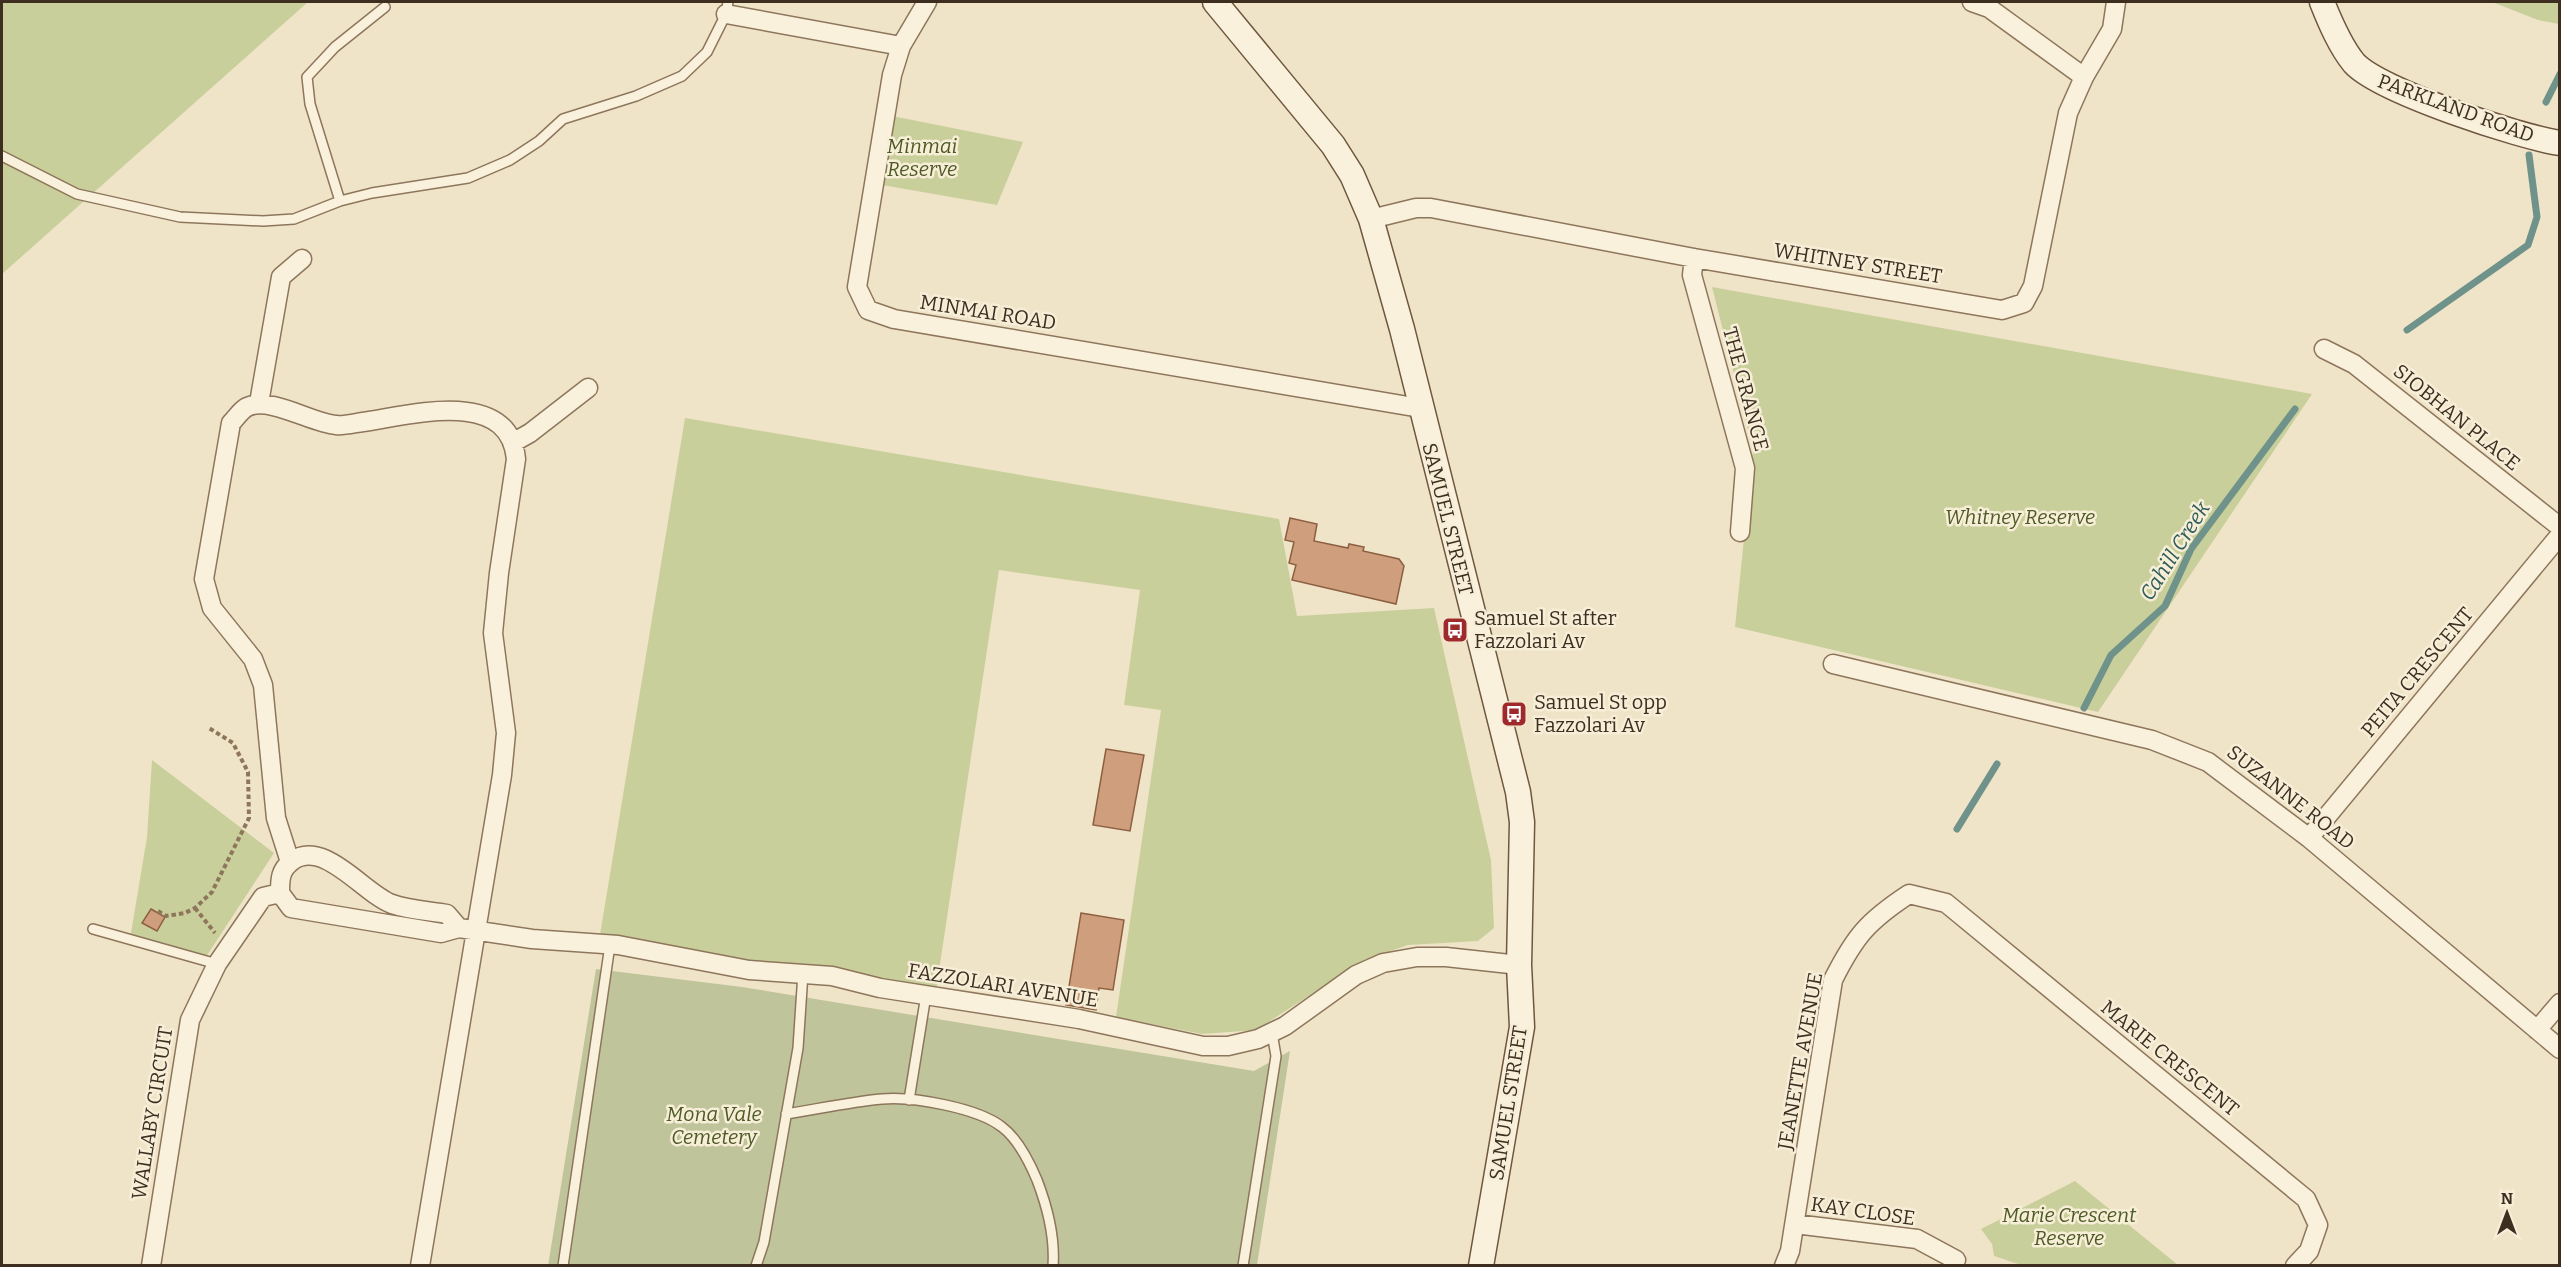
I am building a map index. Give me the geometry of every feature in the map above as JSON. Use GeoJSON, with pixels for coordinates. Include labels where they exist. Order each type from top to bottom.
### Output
{"type":"FeatureCollection","features":[{"type":"Feature","properties":{"kind":"street","name":"MINMAI ROAD"},"geometry":{"type":"LineString","coordinates":[[927,2],[901,46],[892,75],[857,287],[868,310],[894,319],[1420,408]]}},
{"type":"Feature","properties":{"kind":"street","name":"SAMUEL STREET"},"geometry":{"type":"LineString","coordinates":[[1215,2],[1333,145],[1352,175],[1371,219],[1402,329],[1518,792],[1522,849],[1519,965],[1522,1027],[1481,1266]]}},
{"type":"Feature","properties":{"kind":"street"},"geometry":{"type":"LineString","coordinates":[[1972,2],[1989,8],[2084,77]]}},
{"type":"Feature","properties":{"kind":"street","name":"WHITNEY STREET"},"geometry":{"type":"LineString","coordinates":[[1371,219],[1416,208],[1431,208],[1694,258],[2002,310],[2024,303],[2032,286],[2068,113],[2084,77],[2112,29],[2116,2]]}},
{"type":"Feature","properties":{"kind":"street","name":"PARKLAND ROAD"},"geometry":{"type":"LineString","coordinates":[[2322,2],[2344,49],[2368,76],[2516,134],[2559,142]]}},
{"type":"Feature","properties":{"kind":"street"},"geometry":{"type":"LineString","coordinates":[[727,8],[901,46]]}},
{"type":"Feature","properties":{"kind":"street"},"geometry":{"type":"LineString","coordinates":[[260,403],[280,277],[302,258]]}},
{"type":"Feature","properties":{"kind":"street","name":"THE GRANGE"},"geometry":{"type":"LineString","coordinates":[[1694,258],[1692,275],[1745,468],[1740,532]]}},
{"type":"Feature","properties":{"kind":"street","name":"SIOBHAN PLACE"},"geometry":{"type":"LineString","coordinates":[[2324,349],[2354,364],[2559,527]]}},
{"type":"Feature","properties":{"kind":"street"},"geometry":{"type":"LineString","coordinates":[[514,442],[530,433],[588,388]]}},
{"type":"Feature","properties":{"kind":"street"},"geometry":{"type":"LineString","coordinates":[[280,893],[280,875],[290,862],[276,818],[263,685],[252,659],[212,608],[204,579],[231,423],[245,407],[260,403],[337,426],[445,411],[482,413],[504,428],[514,442],[516,459],[499,573],[493,633],[506,733],[502,775],[467,930],[420,1266]]}},
{"type":"Feature","properties":{"kind":"street","name":"PEITA CRESCENT"},"geometry":{"type":"LineString","coordinates":[[2309,838],[2559,535]]}},
{"type":"Feature","properties":{"kind":"street","name":"SUZANNE ROAD"},"geometry":{"type":"LineString","coordinates":[[1833,664],[2152,740],[2208,762],[2309,838],[2559,1049]]}},
{"type":"Feature","properties":{"kind":"street","name":"FAZZOLARI AVENUE"},"geometry":{"type":"LineString","coordinates":[[290,862],[300,856],[326,859],[391,904],[447,914],[467,930]]}},
{"type":"Feature","properties":{"kind":"street","name":"FAZZOLARI AVENUE"},"geometry":{"type":"LineString","coordinates":[[280,893],[291,908],[441,933],[467,930],[531,939],[610,945],[749,970],[832,976],[880,988],[1079,1019],[1203,1046],[1228,1046],[1272,1033],[1356,975],[1383,963],[1417,957],[1446,957],[1519,965]]}},
{"type":"Feature","properties":{"kind":"street","name":"WALLABY CIRCUIT"},"geometry":{"type":"LineString","coordinates":[[151,1266],[190,1020],[217,964],[263,897],[280,893]]}},
{"type":"Feature","properties":{"kind":"street","name":"JEANETTE AVENUE"},"geometry":{"type":"LineString","coordinates":[[1784,1266],[1790,1251],[1795,1224],[1833,980],[1852,943],[1876,915],[1909,894],[1946,903]]}},
{"type":"Feature","properties":{"kind":"street","name":"MARIE CRESCENT"},"geometry":{"type":"LineString","coordinates":[[1946,903],[2306,1199],[2318,1225],[2309,1251],[2295,1266]]}},
{"type":"Feature","properties":{"kind":"street"},"geometry":{"type":"LineString","coordinates":[[2537,1030],[2559,1004]]}},
{"type":"Feature","properties":{"kind":"street","name":"KAY CLOSE"},"geometry":{"type":"LineString","coordinates":[[1795,1224],[1917,1239],[1956,1260]]}},
{"type":"Feature","properties":{"kind":"lane"},"geometry":{"type":"LineString","coordinates":[[340,201],[310,104],[307,77],[335,47],[385,7]]}},
{"type":"Feature","properties":{"kind":"lane"},"geometry":{"type":"LineString","coordinates":[[2,156],[77,194],[180,218],[263,221],[294,219],[340,201],[372,193],[468,178],[510,160],[539,141],[562,119],[636,96],[682,76],[707,52],[727,8]]}},
{"type":"Feature","properties":{"kind":"lane"},"geometry":{"type":"LineString","coordinates":[[93,929],[217,964]]}},
{"type":"Feature","properties":{"kind":"lane"},"geometry":{"type":"LineString","coordinates":[[563,1266],[610,945]]}},
{"type":"Feature","properties":{"kind":"lane"},"geometry":{"type":"LineString","coordinates":[[756,1266],[764,1242],[798,1048],[803,974]]}},
{"type":"Feature","properties":{"kind":"lane"},"geometry":{"type":"LineString","coordinates":[[909,1100],[926,995]]}},
{"type":"Feature","properties":{"kind":"lane"},"geometry":{"type":"LineString","coordinates":[[1243,1266],[1276,1056],[1272,1033]]}},
{"type":"Feature","properties":{"kind":"lane"},"geometry":{"type":"LineString","coordinates":[[786,1114],[883,1099],[909,1100],[965,1110],[1001,1126],[1015,1141],[1031,1167],[1042,1193],[1051,1231],[1053,1266]]}},
{"type":"Feature","properties":{"kind":"path"},"geometry":{"type":"LineString","coordinates":[[158,912],[166,916],[195,908],[218,882],[249,818],[248,772],[233,743],[208,728]]}},
{"type":"Feature","properties":{"kind":"path"},"geometry":{"type":"LineString","coordinates":[[195,908],[217,936]]}},
{"type":"Feature","properties":{"kind":"green space"},"geometry":{"type":"Polygon","coordinates":[[[2,2],[308,2],[2,274],[2,2]]]}},
{"type":"Feature","properties":{"kind":"green space"},"geometry":{"type":"Polygon","coordinates":[[[2492,2],[2559,2],[2559,24],[2538,20],[2492,2]]]}},
{"type":"Feature","properties":{"kind":"green space","name":"Minmai Reserve"},"geometry":{"type":"Polygon","coordinates":[[[892,116],[1023,142],[997,205],[882,185],[892,116]]]}},
{"type":"Feature","properties":{"kind":"green space","name":"Whitney Reserve"},"geometry":{"type":"Polygon","coordinates":[[[1712,287],[2312,394],[2098,712],[1735,627],[1753,450],[1712,287]]]}},
{"type":"Feature","properties":{"kind":"green space"},"geometry":{"type":"Polygon","coordinates":[[[685,418],[1279,519],[1297,616],[1434,608],[1491,860],[1494,928],[1478,941],[1408,945],[1364,960],[1256,1030],[1202,1034],[1116,1017],[1161,710],[1124,705],[1140,590],[999,570],[936,991],[600,935],[685,418]]]}},
{"type":"Feature","properties":{"kind":"green space"},"geometry":{"type":"Polygon","coordinates":[[[152,760],[274,853],[204,960],[130,939],[147,837],[152,760]]]}},
{"type":"Feature","properties":{"kind":"green space","name":"Mona Vale Cemetery"},"geometry":{"type":"Polygon","coordinates":[[[596,969],[742,987],[1254,1071],[1290,1051],[1257,1265],[548,1266],[596,969]]]}},
{"type":"Feature","properties":{"kind":"green space","name":"Marie Crescent Reserve"},"geometry":{"type":"Polygon","coordinates":[[[2075,1181],[2178,1265],[2024,1266],[1994,1256],[1992,1244],[1981,1229],[2075,1181]]]}},
{"type":"Feature","properties":{"kind":"building"},"geometry":{"type":"Polygon","coordinates":[[[1290,518],[1317,524],[1314,541],[1348,548],[1349,544],[1364,547],[1363,551],[1399,559],[1404,566],[1396,604],[1292,580],[1296,565],[1289,563],[1294,542],[1285,540],[1290,518]]]}},
{"type":"Feature","properties":{"kind":"building"},"geometry":{"type":"Polygon","coordinates":[[[1106,749],[1144,755],[1130,831],[1093,825],[1106,749]]]}},
{"type":"Feature","properties":{"kind":"building"},"geometry":{"type":"Polygon","coordinates":[[[151,909],[165,917],[157,931],[142,923],[151,909]]]}},
{"type":"Feature","properties":{"kind":"building"},"geometry":{"type":"Polygon","coordinates":[[[1081,913],[1124,920],[1113,990],[1099,988],[1096,1010],[1066,1005],[1081,913]]]}},
{"type":"Feature","properties":{"kind":"waterway","name":"Cahill Creek"},"geometry":{"type":"LineString","coordinates":[[2546,102],[2560,74]]}},
{"type":"Feature","properties":{"kind":"waterway","name":"Cahill Creek"},"geometry":{"type":"LineString","coordinates":[[2407,330],[2528,245],[2537,217],[2529,155]]}},
{"type":"Feature","properties":{"kind":"waterway","name":"Cahill Creek"},"geometry":{"type":"LineString","coordinates":[[2084,708],[2111,655],[2165,606],[2191,549],[2295,409]]}},
{"type":"Feature","properties":{"kind":"waterway","name":"Cahill Creek"},"geometry":{"type":"LineString","coordinates":[[1957,829],[1997,764]]}},
{"type":"Feature","properties":{"kind":"place","name":"Samuel St after Fazzolari Av"},"geometry":{"type":"Point","coordinates":[1455,630]}},
{"type":"Feature","properties":{"kind":"place","name":"Samuel St opp Fazzolari Av"},"geometry":{"type":"Point","coordinates":[1514,714]}}]}
